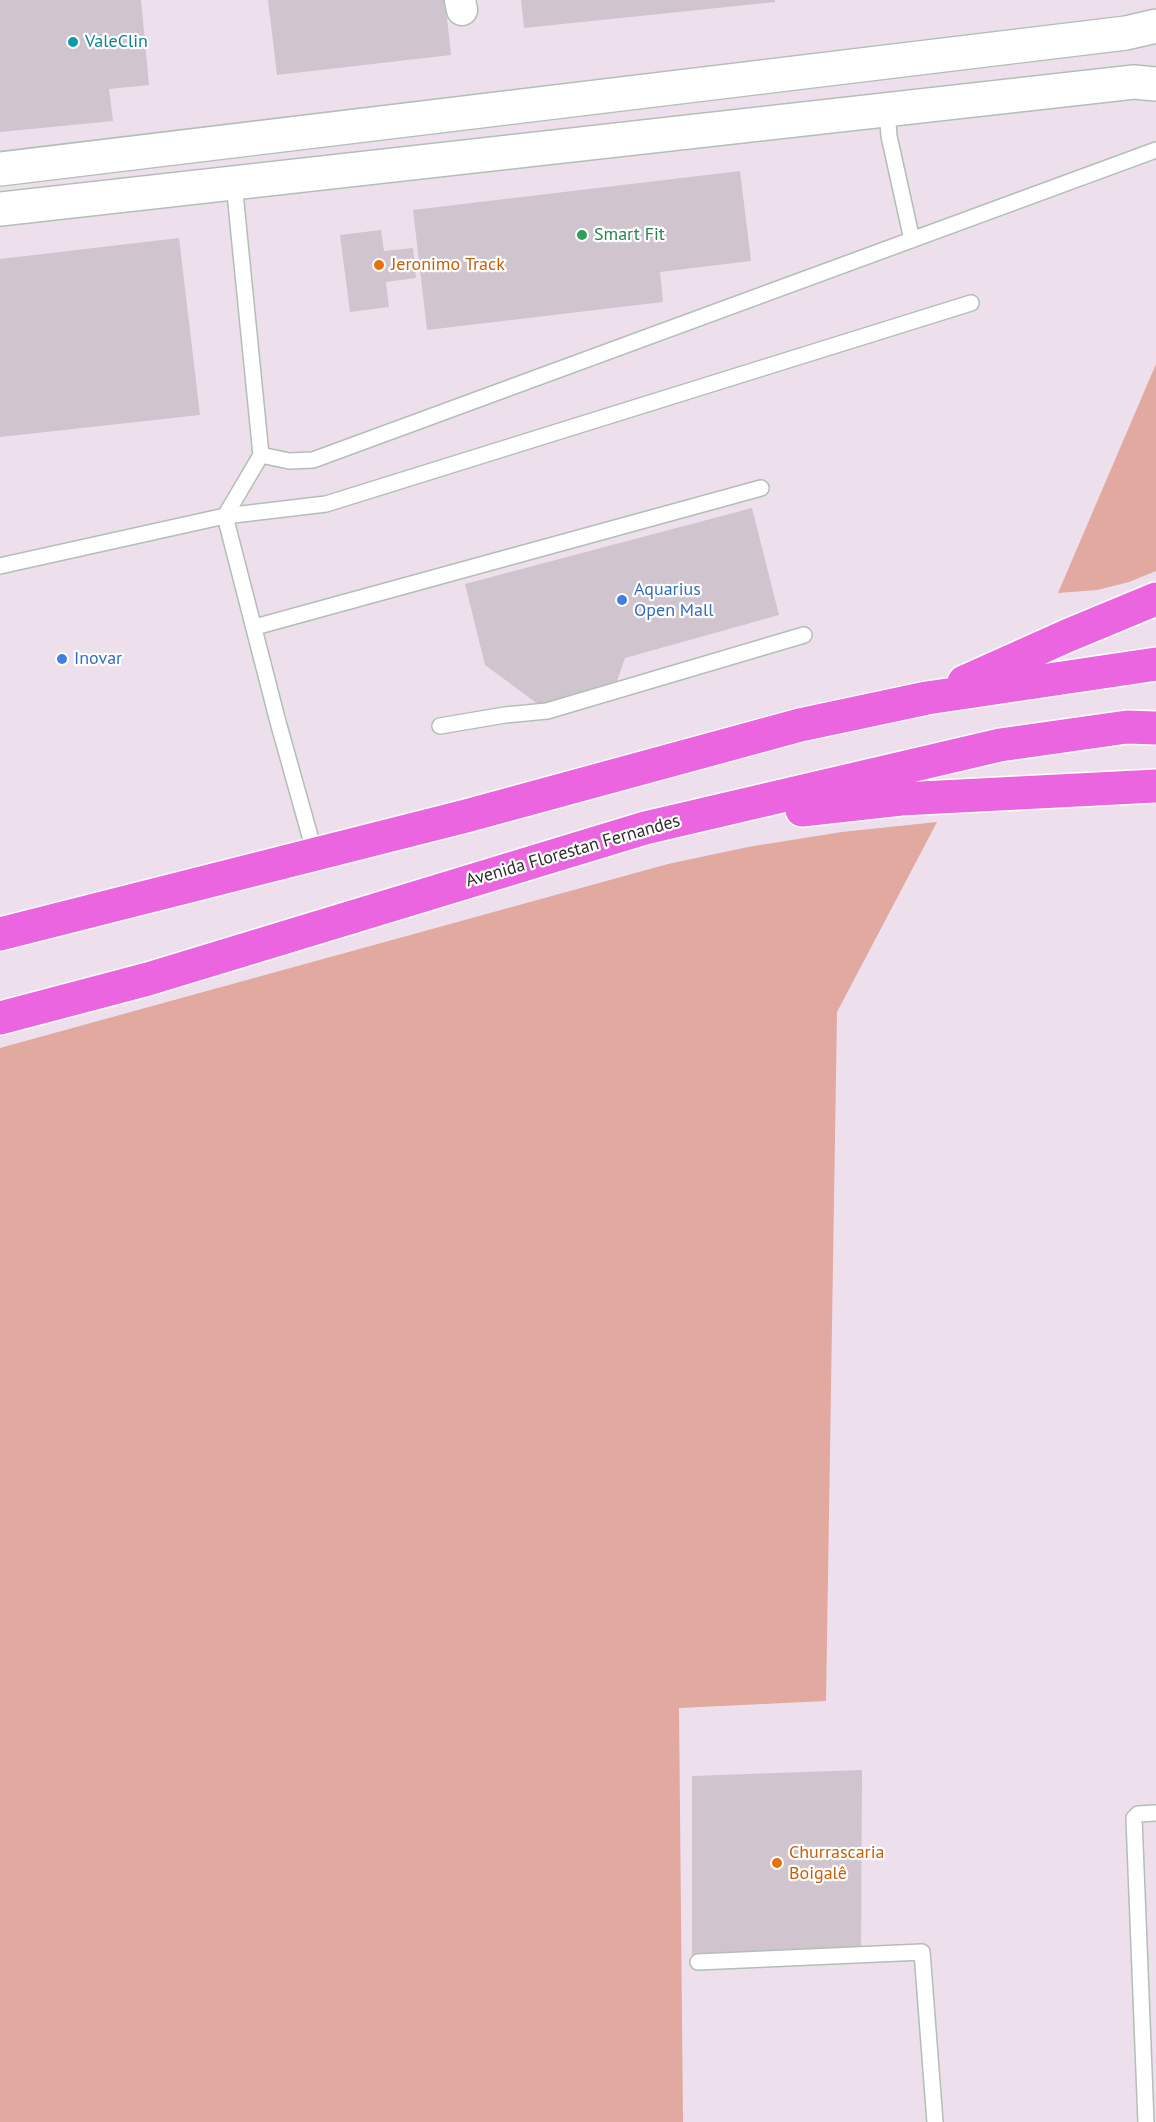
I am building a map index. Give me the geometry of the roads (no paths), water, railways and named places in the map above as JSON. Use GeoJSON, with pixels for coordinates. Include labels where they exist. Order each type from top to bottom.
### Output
{"type":"FeatureCollection","features":[{"type":"Feature","properties":{"kind":"highway"},"geometry":{"type":"LineString","coordinates":[[927,698],[1156,599]]}},
{"type":"Feature","properties":{"kind":"highway"},"geometry":{"type":"LineString","coordinates":[[0,934],[466,816],[800,725],[927,698],[1156,664]]}},
{"type":"Feature","properties":{"kind":"highway","name":"Avenida Florestan Fernandes"},"geometry":{"type":"LineString","coordinates":[[0,1018],[148,980],[645,828],[1000,745],[1127,728],[1156,728]]}},
{"type":"Feature","properties":{"kind":"highway"},"geometry":{"type":"LineString","coordinates":[[645,828],[901,799],[1156,786]]}},
{"type":"Feature","properties":{"kind":"street"},"geometry":{"type":"LineString","coordinates":[[0,169],[1126,33],[1156,26]]}},
{"type":"Feature","properties":{"kind":"street"},"geometry":{"type":"LineString","coordinates":[[0,209],[1134,82],[1156,84]]}},
{"type":"Feature","properties":{"kind":"lane"},"geometry":{"type":"LineString","coordinates":[[887,110],[889,136],[912,240]]}},
{"type":"Feature","properties":{"kind":"lane"},"geometry":{"type":"LineString","coordinates":[[261,455],[289,461],[313,460],[1156,150]]}},
{"type":"Feature","properties":{"kind":"lane"},"geometry":{"type":"LineString","coordinates":[[234,183],[261,455],[225,516],[315,854]]}},
{"type":"Feature","properties":{"kind":"lane"},"geometry":{"type":"LineString","coordinates":[[0,566],[225,516],[326,504],[971,303]]}},
{"type":"Feature","properties":{"kind":"lane"},"geometry":{"type":"LineString","coordinates":[[255,627],[761,488]]}},
{"type":"Feature","properties":{"kind":"lane"},"geometry":{"type":"LineString","coordinates":[[440,726],[505,715],[547,711],[804,635]]}},
{"type":"Feature","properties":{"kind":"lane"},"geometry":{"type":"LineString","coordinates":[[1146,2122],[1134,1818],[1138,1814],[1156,1813]]}},
{"type":"Feature","properties":{"kind":"lane"},"geometry":{"type":"LineString","coordinates":[[698,1962],[922,1952],[935,2122]]}},
{"type":"Feature","properties":{"kind":"place","name":"ValeClin"},"geometry":{"type":"Point","coordinates":[73,42]}},
{"type":"Feature","properties":{"kind":"place","name":"Smart Fit"},"geometry":{"type":"Point","coordinates":[582,235]}},
{"type":"Feature","properties":{"kind":"place","name":"Jeronimo Track"},"geometry":{"type":"Point","coordinates":[379,265]}},
{"type":"Feature","properties":{"kind":"place","name":"Aquarius Open Mall"},"geometry":{"type":"Point","coordinates":[622,600]}},
{"type":"Feature","properties":{"kind":"place","name":"Inovar"},"geometry":{"type":"Point","coordinates":[62,659]}},
{"type":"Feature","properties":{"kind":"place","name":"Churrascaria Boigalê"},"geometry":{"type":"Point","coordinates":[777,1863]}}]}
